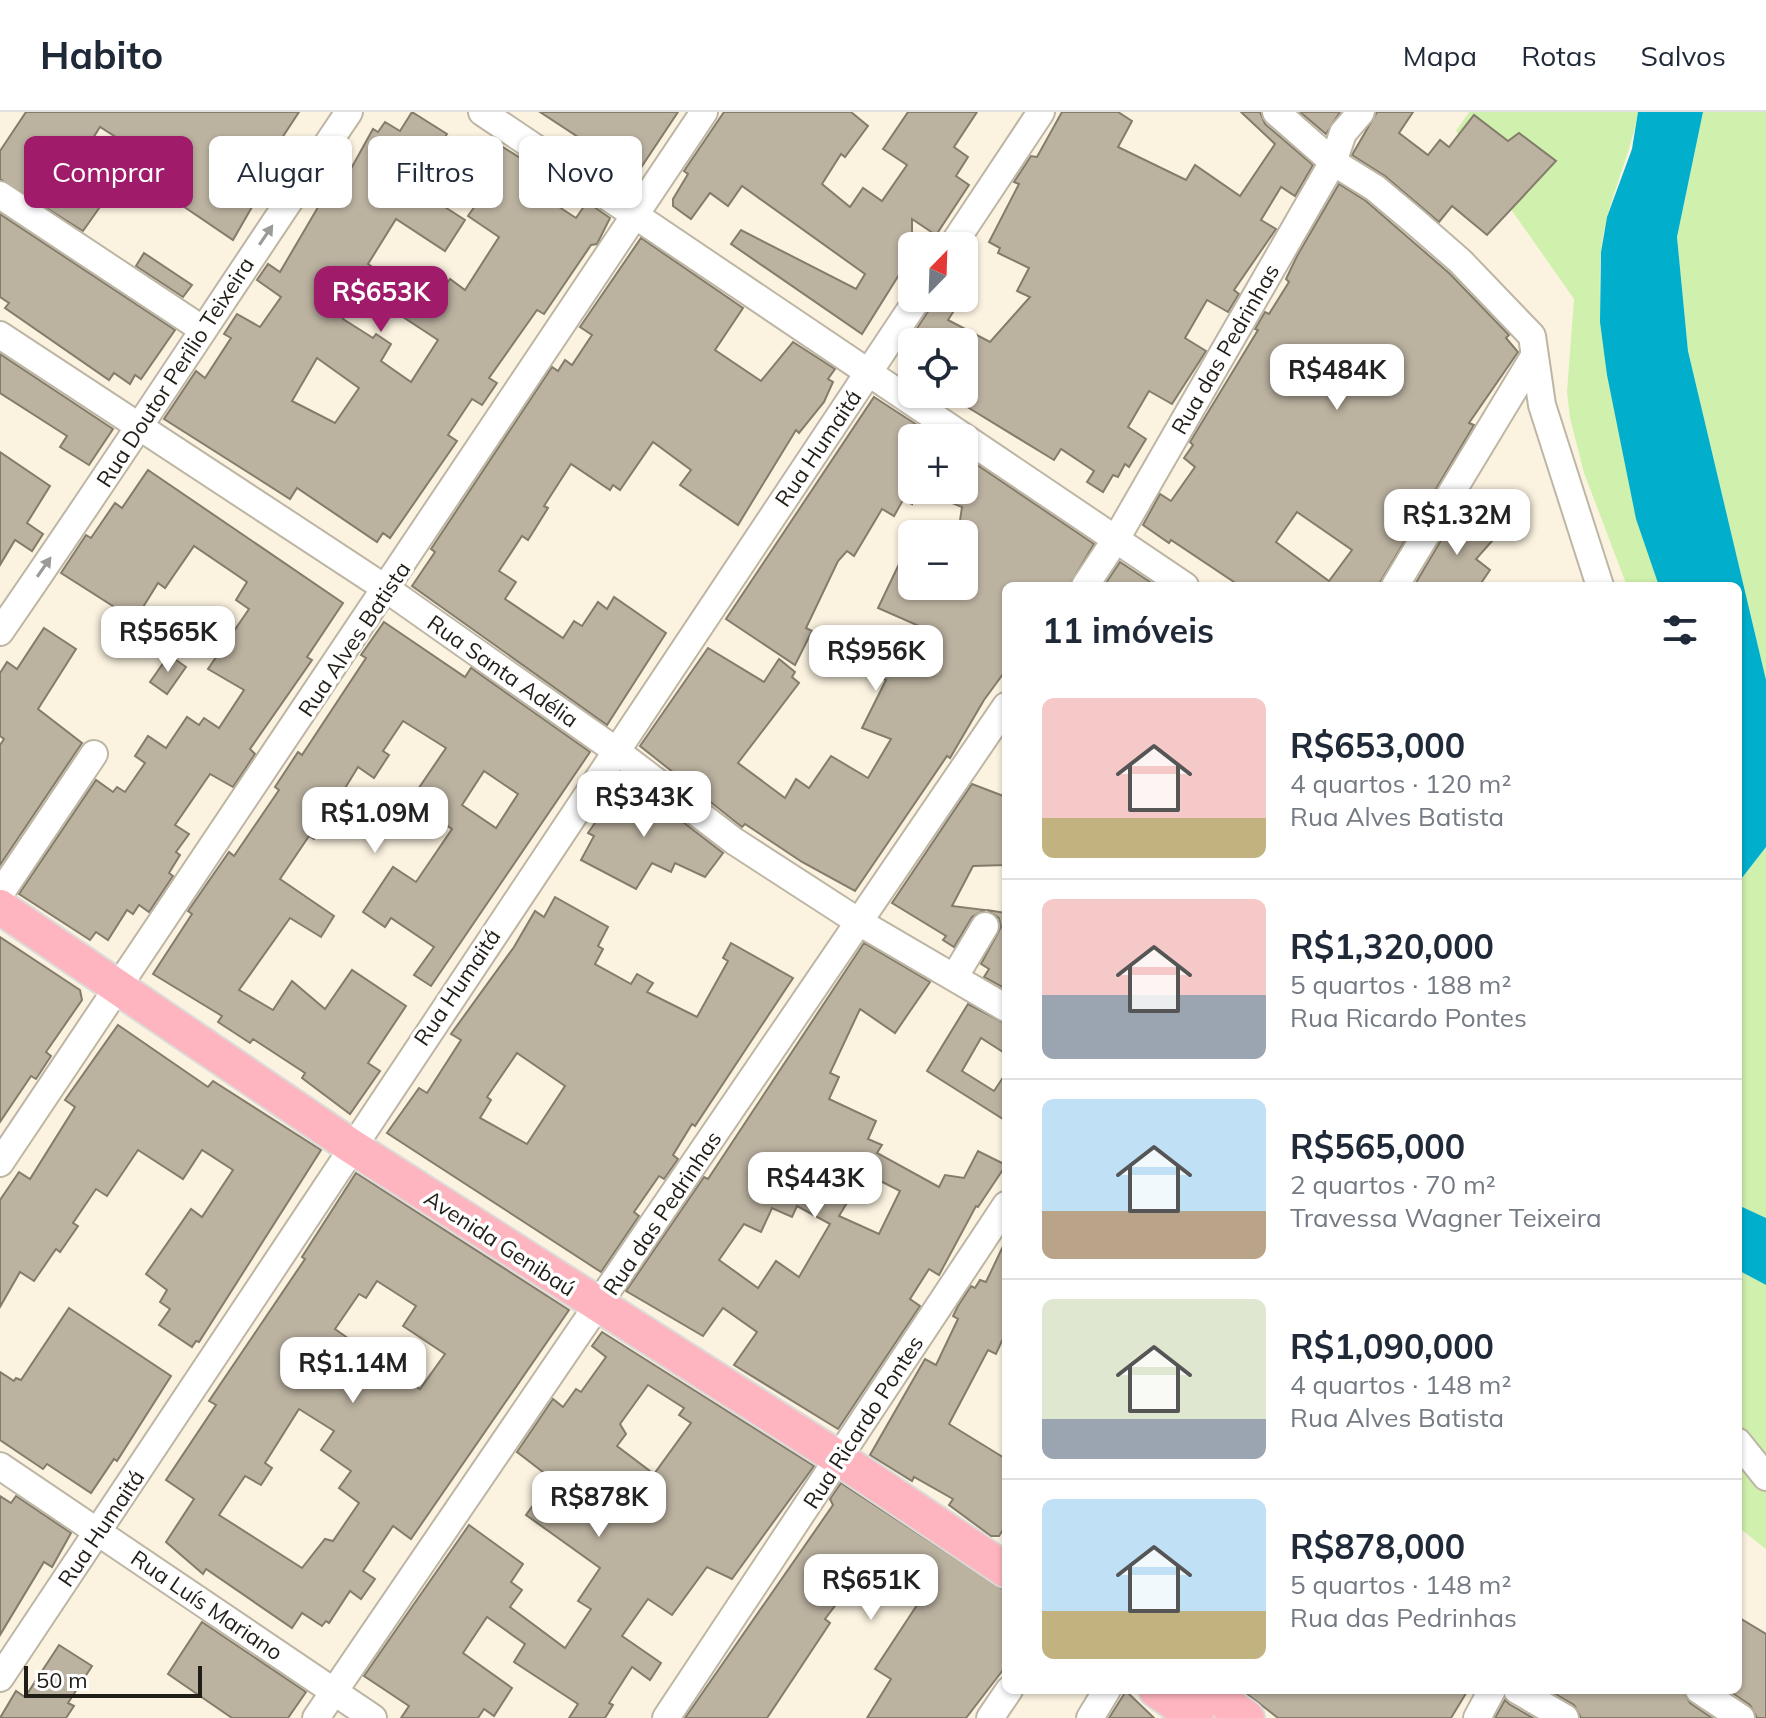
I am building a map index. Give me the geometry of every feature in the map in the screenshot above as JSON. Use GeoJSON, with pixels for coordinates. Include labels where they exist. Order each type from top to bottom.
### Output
{"type":"FeatureCollection","features":[{"type":"Feature","properties":{"kind":"main road","name":"Avenida Genibaú"},"geometry":{"type":"LineString","coordinates":[[0,907],[351,1146],[840,1459],[1002,1567]]}},
{"type":"Feature","properties":{"kind":"main road"},"geometry":{"type":"LineString","coordinates":[[1162,1694],[1196,1718]]}},
{"type":"Feature","properties":{"kind":"main road"},"geometry":{"type":"LineString","coordinates":[[1213,1694],[1247,1718]]}},
{"type":"Feature","properties":{"kind":"street","name":"Rua Doutor Perilio Teixeira"},"geometry":{"type":"LineString","coordinates":[[0,632],[140,429],[202,329],[349,112]]}},
{"type":"Feature","properties":{"kind":"street"},"geometry":{"type":"LineString","coordinates":[[482,112],[637,213],[1179,582]]}},
{"type":"Feature","properties":{"kind":"street","name":"Rua Alves Batista"},"geometry":{"type":"LineString","coordinates":[[0,1163],[117,985],[388,590],[704,112]]}},
{"type":"Feature","properties":{"kind":"street"},"geometry":{"type":"LineString","coordinates":[[961,232],[1041,112]]}},
{"type":"Feature","properties":{"kind":"street"},"geometry":{"type":"LineString","coordinates":[[1276,112],[1333,162],[1375,188],[1460,261],[1532,336],[1542,405],[1599,582]]}},
{"type":"Feature","properties":{"kind":"street","name":"Rua das Pedrinhas"},"geometry":{"type":"LineString","coordinates":[[1088,582],[1116,539],[1333,162],[1343,133],[1361,112]]}},
{"type":"Feature","properties":{"kind":"street"},"geometry":{"type":"LineString","coordinates":[[0,195],[202,329]]}},
{"type":"Feature","properties":{"kind":"street","name":"Rua Humaitá"},"geometry":{"type":"LineString","coordinates":[[0,1678],[909,312]]}},
{"type":"Feature","properties":{"kind":"street","name":"Rua Santa Adélia"},"geometry":{"type":"LineString","coordinates":[[0,335],[388,590],[615,750],[734,841],[859,922],[1002,1005]]}},
{"type":"Feature","properties":{"kind":"street"},"geometry":{"type":"LineString","coordinates":[[1397,582],[1533,358]]}},
{"type":"Feature","properties":{"kind":"street","name":"Rua das Pedrinhas"},"geometry":{"type":"LineString","coordinates":[[316,1718],[1002,712]]}},
{"type":"Feature","properties":{"kind":"street"},"geometry":{"type":"LineString","coordinates":[[0,894],[94,754]]}},
{"type":"Feature","properties":{"kind":"street"},"geometry":{"type":"LineString","coordinates":[[955,976],[985,926]]}},
{"type":"Feature","properties":{"kind":"street","name":"Rua Ricardo Pontes"},"geometry":{"type":"LineString","coordinates":[[667,1718],[1002,1211]]}},
{"type":"Feature","properties":{"kind":"street"},"geometry":{"type":"LineString","coordinates":[[1742,1447],[1766,1477]]}},
{"type":"Feature","properties":{"kind":"street","name":"Rua Luís Mariano"},"geometry":{"type":"LineString","coordinates":[[0,1466],[373,1718]]}},
{"type":"Feature","properties":{"kind":"street"},"geometry":{"type":"LineString","coordinates":[[990,1718],[1006,1694]]}},
{"type":"Feature","properties":{"kind":"street"},"geometry":{"type":"LineString","coordinates":[[1090,1718],[1105,1694]]}},
{"type":"Feature","properties":{"kind":"street"},"geometry":{"type":"LineString","coordinates":[[1477,1718],[1490,1694]]}},
{"type":"Feature","properties":{"kind":"street"},"geometry":{"type":"LineString","coordinates":[[1524,1694],[1565,1718]]}},
{"type":"Feature","properties":{"kind":"street"},"geometry":{"type":"LineString","coordinates":[[1705,1694],[1741,1718]]}},
{"type":"Feature","properties":{"kind":"green space"},"geometry":{"type":"Polygon","coordinates":[[[1469,112],[1638,112],[1603,234],[1600,306],[1615,410],[1658,582],[1625,582],[1584,473],[1570,418],[1567,392],[1574,299],[1456,131],[1469,112]]]}},
{"type":"Feature","properties":{"kind":"green space"},"geometry":{"type":"Polygon","coordinates":[[[1703,112],[1766,112],[1766,680],[1688,351],[1677,237],[1703,112]]]}},
{"type":"Feature","properties":{"kind":"green space"},"geometry":{"type":"Polygon","coordinates":[[[1766,847],[1766,1218],[1742,1207],[1742,878],[1766,847]]]}},
{"type":"Feature","properties":{"kind":"green space"},"geometry":{"type":"Polygon","coordinates":[[[1742,1272],[1766,1285],[1766,1549],[1742,1530],[1742,1272]]]}},
{"type":"Feature","properties":{"kind":"water"},"geometry":{"type":"Polygon","coordinates":[[[1638,112],[1703,112],[1677,237],[1688,351],[1766,680],[1766,847],[1742,878],[1742,582],[1658,582],[1636,519],[1607,375],[1600,322],[1601,252],[1607,217],[1632,149],[1638,112]]]}},
{"type":"Feature","properties":{"kind":"water"},"geometry":{"type":"Polygon","coordinates":[[[1742,1207],[1766,1218],[1766,1285],[1742,1272],[1742,1207]]]}},
{"type":"Feature","properties":{"kind":"building"},"geometry":{"type":"Polygon","coordinates":[[[26,112],[299,112],[283,136],[209,136],[209,208],[251,208],[233,240],[186,208],[193,208],[193,136],[114,136],[100,127],[94,136],[24,136],[24,194],[0,179],[0,151],[26,112]]]}},
{"type":"Feature","properties":{"kind":"building"},"geometry":{"type":"Polygon","coordinates":[[[412,112],[447,134],[369,136],[373,129],[378,132],[385,122],[400,131],[412,112]]]}},
{"type":"Feature","properties":{"kind":"building"},"geometry":{"type":"Polygon","coordinates":[[[540,112],[678,112],[642,166],[642,136],[577,136],[540,112]]]}},
{"type":"Feature","properties":{"kind":"building"},"geometry":{"type":"Polygon","coordinates":[[[724,112],[851,112],[868,126],[845,157],[841,154],[822,184],[850,207],[863,188],[882,201],[907,165],[883,149],[908,112],[977,112],[954,147],[968,157],[956,176],[969,185],[938,232],[932,232],[912,219],[912,232],[898,232],[898,276],[862,334],[731,244],[741,230],[856,289],[865,274],[742,186],[728,206],[710,193],[691,219],[673,206],[673,199],[688,174],[684,171],[724,112]]]}},
{"type":"Feature","properties":{"kind":"building"},"geometry":{"type":"Polygon","coordinates":[[[1062,112],[1118,112],[1132,121],[1118,147],[1186,180],[1195,165],[1240,196],[1275,144],[1241,112],[1260,112],[1265,124],[1313,165],[1295,196],[1281,187],[1261,220],[1276,229],[1234,290],[1239,294],[1228,312],[1207,300],[1185,338],[1206,351],[1172,404],[1149,391],[1128,427],[1146,439],[1129,467],[1125,464],[1118,477],[1113,475],[1103,492],[1087,482],[1094,471],[1061,449],[1054,460],[969,408],[978,408],[978,336],[990,342],[1030,297],[1017,291],[1029,268],[998,253],[1000,248],[989,242],[1019,184],[1014,182],[1031,156],[1037,157],[1062,112]]]}},
{"type":"Feature","properties":{"kind":"building"},"geometry":{"type":"Polygon","coordinates":[[[1300,112],[1340,112],[1326,134],[1300,112]]]}},
{"type":"Feature","properties":{"kind":"building"},"geometry":{"type":"Polygon","coordinates":[[[1377,112],[1413,112],[1399,133],[1428,155],[1440,140],[1449,147],[1474,115],[1508,141],[1519,133],[1556,161],[1487,235],[1452,206],[1439,222],[1385,176],[1352,155],[1377,112]]]}},
{"type":"Feature","properties":{"kind":"building"},"geometry":{"type":"Polygon","coordinates":[[[368,138],[368,208],[446,208],[465,220],[445,251],[396,219],[368,264],[374,268],[343,319],[373,338],[376,334],[391,344],[381,361],[411,382],[438,340],[403,317],[411,305],[399,297],[411,278],[433,304],[450,279],[465,290],[499,237],[468,216],[474,208],[503,208],[503,147],[519,157],[519,208],[561,208],[576,218],[583,208],[596,208],[610,218],[597,244],[591,245],[544,314],[537,310],[489,378],[497,383],[482,405],[472,399],[448,435],[457,441],[390,538],[383,533],[377,542],[297,488],[290,499],[164,419],[196,371],[205,378],[231,338],[224,334],[237,314],[260,327],[281,297],[257,280],[268,264],[280,272],[318,208],[352,208],[352,167],[368,138]],[[317,358],[292,401],[335,423],[359,388],[317,358]]]}},
{"type":"Feature","properties":{"kind":"building"},"geometry":{"type":"Polygon","coordinates":[[[1339,184],[1366,201],[1449,273],[1509,335],[1506,338],[1518,352],[1469,423],[1474,425],[1380,582],[1234,582],[1143,525],[1160,494],[1171,501],[1195,467],[1184,458],[1193,445],[1190,442],[1258,330],[1255,329],[1265,312],[1269,314],[1289,282],[1286,279],[1339,184]],[[1297,512],[1276,542],[1329,581],[1352,550],[1297,512]]]}},
{"type":"Feature","properties":{"kind":"building"},"geometry":{"type":"Polygon","coordinates":[[[46,208],[99,208],[83,231],[46,208]]]}},
{"type":"Feature","properties":{"kind":"building"},"geometry":{"type":"Polygon","coordinates":[[[0,214],[175,330],[141,379],[135,375],[130,384],[114,373],[109,380],[5,308],[9,303],[0,297],[0,214]]]}},
{"type":"Feature","properties":{"kind":"building"},"geometry":{"type":"Polygon","coordinates":[[[641,238],[743,308],[715,350],[761,381],[793,342],[835,369],[828,379],[833,382],[824,402],[799,433],[796,430],[738,525],[680,485],[691,470],[653,442],[620,490],[613,485],[610,490],[571,464],[544,506],[548,508],[528,540],[522,536],[499,571],[516,582],[505,599],[563,638],[574,621],[582,626],[598,602],[607,609],[614,597],[666,633],[607,725],[412,586],[435,552],[431,549],[552,367],[558,371],[565,360],[572,365],[592,335],[580,327],[641,238]]]}},
{"type":"Feature","properties":{"kind":"building"},"geometry":{"type":"Polygon","coordinates":[[[144,253],[192,285],[183,297],[136,266],[144,253]]]}},
{"type":"Feature","properties":{"kind":"building"},"geometry":{"type":"Polygon","coordinates":[[[928,312],[953,312],[948,320],[963,328],[917,328],[928,312]]]}},
{"type":"Feature","properties":{"kind":"building"},"geometry":{"type":"Polygon","coordinates":[[[0,354],[113,429],[89,465],[60,447],[67,436],[0,393],[0,354]]]}},
{"type":"Feature","properties":{"kind":"building"},"geometry":{"type":"Polygon","coordinates":[[[874,397],[915,424],[898,424],[898,504],[901,504],[894,516],[882,509],[854,556],[847,551],[838,561],[806,628],[812,631],[795,665],[726,619],[874,397]]]}},
{"type":"Feature","properties":{"kind":"building"},"geometry":{"type":"Polygon","coordinates":[[[0,452],[50,486],[27,523],[43,534],[32,551],[15,540],[0,565],[0,452]]]}},
{"type":"Feature","properties":{"kind":"building"},"geometry":{"type":"Polygon","coordinates":[[[978,465],[1094,544],[1071,582],[1002,582],[1002,675],[950,758],[947,756],[855,891],[802,862],[745,824],[742,827],[640,746],[708,648],[764,682],[779,659],[795,672],[792,677],[799,683],[738,763],[785,798],[796,779],[809,788],[831,756],[868,778],[891,739],[862,728],[886,680],[877,676],[887,651],[919,665],[935,633],[878,608],[898,566],[898,600],[978,600],[978,520],[960,520],[962,507],[955,504],[978,504],[978,465]]]}},
{"type":"Feature","properties":{"kind":"building"},"geometry":{"type":"Polygon","coordinates":[[[148,470],[343,603],[307,657],[312,660],[250,749],[255,754],[233,787],[210,774],[175,825],[189,834],[176,852],[180,855],[169,873],[173,876],[149,912],[139,905],[133,914],[127,910],[108,940],[96,932],[90,940],[19,894],[96,780],[113,792],[117,787],[125,792],[145,763],[135,756],[148,736],[166,748],[187,717],[199,725],[204,718],[219,728],[244,690],[208,669],[249,609],[236,600],[247,582],[194,546],[165,588],[158,583],[135,620],[61,573],[86,535],[91,538],[115,503],[122,508],[148,470]]]}},
{"type":"Feature","properties":{"kind":"building"},"geometry":{"type":"Polygon","coordinates":[[[1459,510],[1492,541],[1476,559],[1490,570],[1482,582],[1416,582],[1459,510]]]}},
{"type":"Feature","properties":{"kind":"building"},"geometry":{"type":"Polygon","coordinates":[[[1120,562],[1150,582],[1107,582],[1120,562]]]}},
{"type":"Feature","properties":{"kind":"building"},"geometry":{"type":"Polygon","coordinates":[[[384,622],[465,677],[471,668],[590,752],[431,986],[414,975],[434,947],[391,918],[385,927],[363,912],[393,867],[416,882],[452,829],[410,801],[446,748],[403,721],[383,751],[389,755],[374,778],[358,767],[314,839],[309,836],[280,879],[334,916],[321,937],[290,918],[239,990],[273,1010],[292,981],[325,1009],[352,970],[406,1006],[368,1063],[380,1071],[350,1114],[302,1078],[305,1073],[253,1039],[250,1043],[218,1022],[222,1016],[153,974],[192,914],[188,911],[229,852],[234,856],[279,790],[275,787],[298,752],[302,755],[366,658],[361,655],[384,622]],[[484,771],[462,805],[496,828],[518,794],[484,771]]]}},
{"type":"Feature","properties":{"kind":"building"},"geometry":{"type":"Polygon","coordinates":[[[44,628],[76,649],[38,709],[82,743],[0,865],[0,745],[4,739],[0,736],[0,673],[7,662],[17,669],[44,628]]]}},
{"type":"Feature","properties":{"kind":"building"},"geometry":{"type":"Polygon","coordinates":[[[169,655],[186,667],[167,694],[150,682],[169,655]]]}},
{"type":"Feature","properties":{"kind":"building"},"geometry":{"type":"Polygon","coordinates":[[[622,775],[723,853],[705,877],[675,863],[671,872],[652,863],[636,889],[581,860],[594,836],[588,833],[614,795],[610,792],[622,775]]]}},
{"type":"Feature","properties":{"kind":"building"},"geometry":{"type":"Polygon","coordinates":[[[972,784],[1002,795],[1002,865],[973,866],[952,906],[985,910],[972,917],[954,947],[943,940],[946,936],[892,903],[972,784]]]}},
{"type":"Feature","properties":{"kind":"building"},"geometry":{"type":"Polygon","coordinates":[[[555,897],[608,927],[598,946],[603,949],[595,964],[631,984],[637,974],[653,983],[647,992],[697,1017],[728,961],[723,958],[731,943],[793,978],[695,1126],[692,1124],[673,1155],[678,1159],[664,1179],[659,1176],[634,1212],[639,1216],[601,1272],[387,1133],[419,1088],[427,1093],[461,1040],[451,1034],[514,947],[535,911],[544,917],[555,897]],[[517,1053],[487,1097],[491,1100],[480,1118],[527,1144],[565,1086],[517,1053]]]}},
{"type":"Feature","properties":{"kind":"building"},"geometry":{"type":"Polygon","coordinates":[[[987,910],[1002,912],[1002,987],[984,977],[989,969],[981,964],[1001,927],[999,918],[987,910]]]}},
{"type":"Feature","properties":{"kind":"building"},"geometry":{"type":"Polygon","coordinates":[[[0,937],[80,990],[82,1000],[46,1052],[51,1056],[36,1079],[31,1076],[0,1122],[0,937]]]}},
{"type":"Feature","properties":{"kind":"building"},"geometry":{"type":"Polygon","coordinates":[[[864,943],[930,982],[895,1033],[860,1009],[830,1073],[839,1077],[829,1099],[876,1121],[868,1139],[882,1145],[877,1153],[939,1187],[945,1175],[964,1178],[978,1151],[1002,1163],[1002,1171],[976,1206],[939,1275],[929,1269],[910,1299],[920,1306],[838,1429],[734,1365],[757,1332],[723,1308],[703,1336],[626,1291],[704,1177],[708,1179],[864,943]],[[865,1173],[839,1216],[879,1234],[900,1191],[865,1173]],[[797,1206],[792,1217],[772,1208],[761,1232],[744,1224],[719,1260],[758,1288],[776,1261],[799,1277],[830,1224],[797,1206]]]}},
{"type":"Feature","properties":{"kind":"building"},"geometry":{"type":"Polygon","coordinates":[[[968,1004],[1002,1022],[1002,1051],[981,1038],[962,1071],[994,1091],[1002,1079],[1002,1118],[927,1071],[968,1004]]]}},
{"type":"Feature","properties":{"kind":"building"},"geometry":{"type":"Polygon","coordinates":[[[118,1025],[208,1087],[213,1081],[321,1150],[199,1342],[196,1341],[192,1347],[159,1325],[170,1309],[160,1302],[167,1290],[146,1274],[191,1209],[202,1217],[233,1170],[202,1150],[183,1179],[138,1150],[107,1196],[96,1189],[73,1223],[78,1226],[60,1252],[56,1249],[34,1281],[20,1272],[0,1307],[0,1200],[19,1172],[30,1179],[75,1107],[65,1100],[118,1025]]]}},
{"type":"Feature","properties":{"kind":"building"},"geometry":{"type":"Polygon","coordinates":[[[356,1173],[569,1310],[411,1539],[393,1526],[363,1571],[375,1579],[361,1599],[350,1591],[329,1623],[326,1621],[322,1626],[302,1613],[292,1628],[206,1569],[203,1574],[166,1542],[194,1499],[166,1480],[216,1405],[209,1401],[305,1259],[302,1257],[356,1173]],[[377,1281],[366,1298],[359,1294],[335,1329],[420,1389],[445,1354],[403,1326],[416,1306],[377,1281]],[[299,1409],[265,1463],[272,1468],[261,1485],[245,1476],[219,1515],[302,1568],[325,1539],[333,1541],[359,1503],[339,1488],[351,1471],[321,1450],[334,1431],[299,1409]]]}},
{"type":"Feature","properties":{"kind":"building"},"geometry":{"type":"Polygon","coordinates":[[[1002,1248],[1002,1341],[996,1354],[988,1350],[949,1424],[1002,1457],[1002,1531],[999,1536],[991,1536],[949,1505],[953,1499],[914,1477],[912,1481],[870,1455],[925,1359],[936,1365],[958,1319],[953,1316],[971,1286],[975,1288],[980,1280],[986,1282],[1002,1248]]]}},
{"type":"Feature","properties":{"kind":"building"},"geometry":{"type":"Polygon","coordinates":[[[69,1308],[171,1376],[117,1461],[114,1459],[91,1493],[47,1464],[43,1469],[0,1440],[0,1372],[14,1381],[16,1378],[21,1380],[69,1308]]]}},
{"type":"Feature","properties":{"kind":"building"},"geometry":{"type":"Polygon","coordinates":[[[602,1332],[814,1466],[732,1579],[707,1567],[672,1615],[648,1599],[622,1636],[661,1663],[650,1680],[632,1667],[609,1703],[613,1705],[605,1718],[569,1718],[578,1704],[514,1662],[525,1644],[487,1617],[463,1653],[512,1688],[494,1716],[484,1709],[478,1718],[401,1718],[409,1706],[364,1676],[469,1525],[523,1564],[511,1582],[522,1590],[510,1607],[565,1648],[591,1609],[578,1601],[600,1568],[526,1515],[552,1479],[517,1452],[553,1399],[563,1407],[576,1389],[581,1392],[606,1357],[592,1346],[602,1332]],[[648,1385],[620,1424],[626,1434],[617,1446],[654,1474],[691,1423],[679,1415],[684,1408],[648,1385]]]}},
{"type":"Feature","properties":{"kind":"building"},"geometry":{"type":"Polygon","coordinates":[[[841,1483],[1002,1588],[1002,1671],[966,1718],[867,1718],[891,1679],[875,1669],[919,1602],[866,1565],[825,1619],[830,1623],[767,1718],[685,1718],[833,1505],[830,1499],[841,1483]]]}},
{"type":"Feature","properties":{"kind":"building"},"geometry":{"type":"Polygon","coordinates":[[[0,1496],[11,1503],[16,1496],[71,1533],[52,1567],[44,1562],[0,1635],[0,1496]]]}},
{"type":"Feature","properties":{"kind":"building"},"geometry":{"type":"Polygon","coordinates":[[[1742,1619],[1766,1634],[1766,1718],[1757,1718],[1750,1705],[1734,1694],[1742,1694],[1742,1619]]]}},
{"type":"Feature","properties":{"kind":"building"},"geometry":{"type":"Polygon","coordinates":[[[202,1622],[306,1692],[288,1718],[232,1718],[168,1674],[202,1622]]]}},
{"type":"Feature","properties":{"kind":"building"},"geometry":{"type":"Polygon","coordinates":[[[59,1645],[92,1666],[68,1703],[74,1706],[66,1718],[0,1718],[16,1691],[25,1697],[59,1645]]]}},
{"type":"Feature","properties":{"kind":"building"},"geometry":{"type":"Polygon","coordinates":[[[1124,1694],[1129,1694],[1154,1718],[1109,1718],[1124,1694]]]}},
{"type":"Feature","properties":{"kind":"building"},"geometry":{"type":"Polygon","coordinates":[[[1247,1694],[1466,1694],[1451,1718],[1278,1718],[1247,1694]]]}},
{"type":"Feature","properties":{"kind":"building"},"geometry":{"type":"Polygon","coordinates":[[[1556,1694],[1685,1694],[1690,1703],[1712,1718],[1581,1718],[1574,1705],[1556,1694]]]}},
{"type":"Feature","properties":{"kind":"building"},"geometry":{"type":"Polygon","coordinates":[[[1505,1700],[1509,1704],[1533,1718],[1495,1718],[1505,1700]]]}}]}
